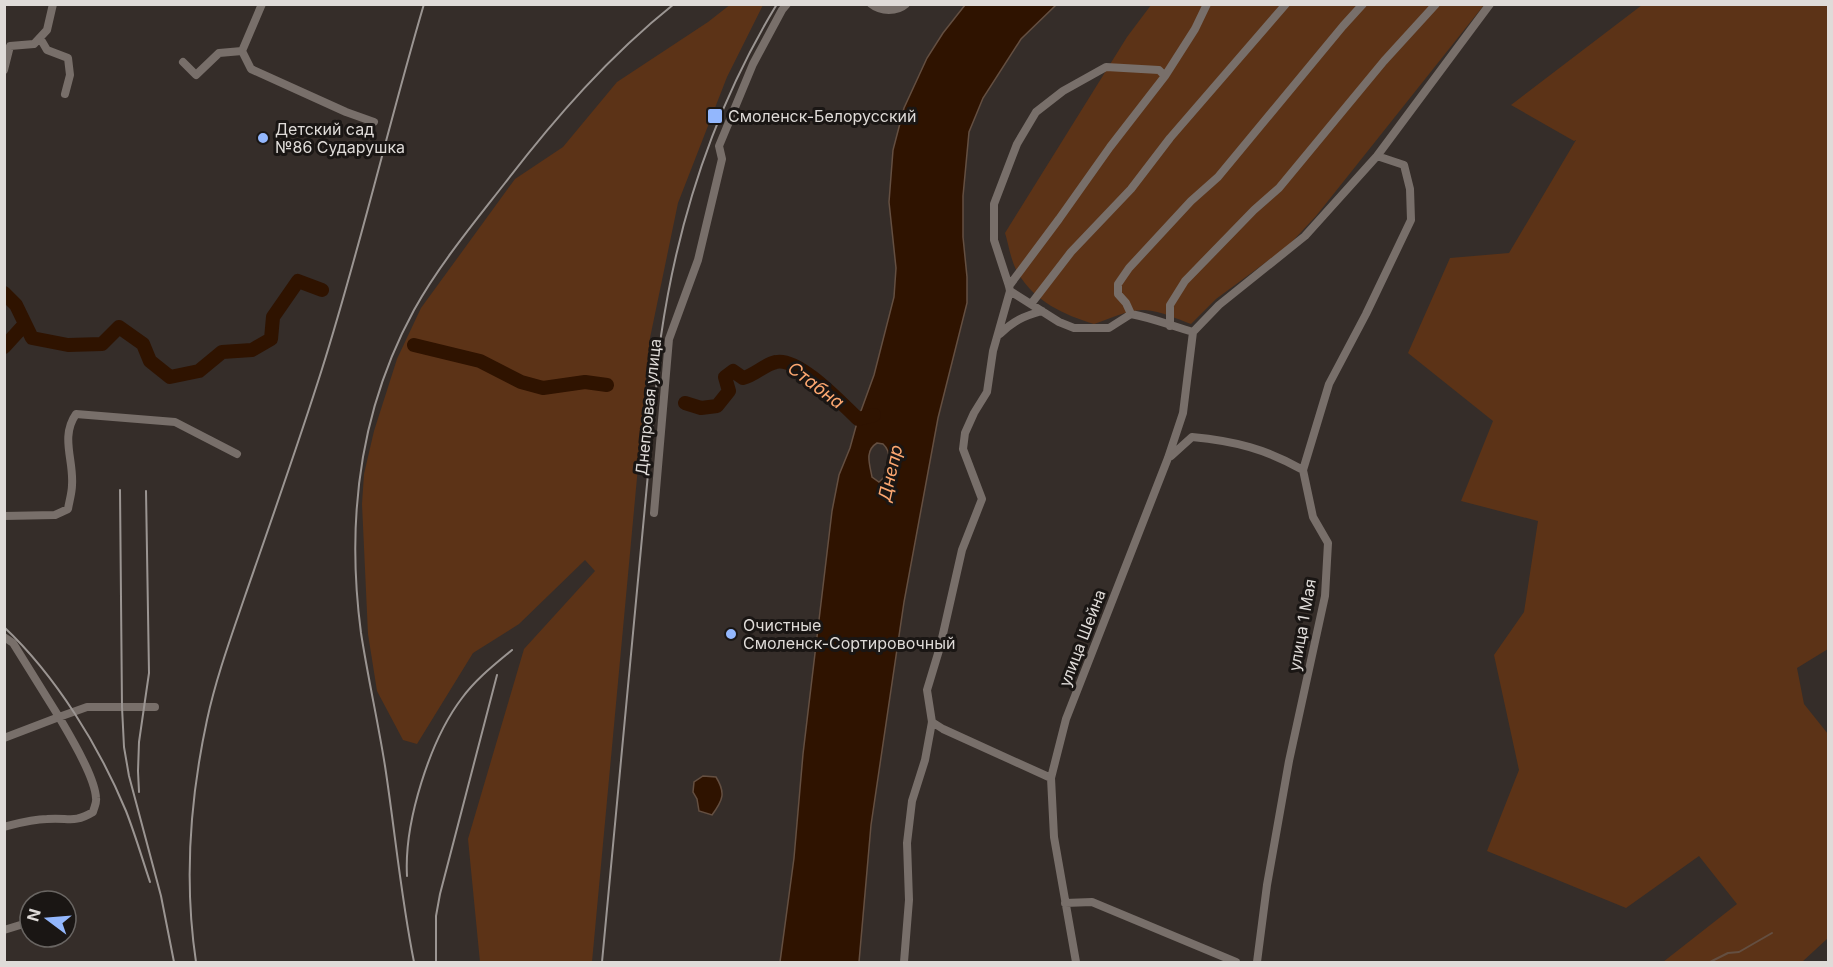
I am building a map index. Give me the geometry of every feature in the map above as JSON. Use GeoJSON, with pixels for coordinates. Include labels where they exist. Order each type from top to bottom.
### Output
{"type":"FeatureCollection","features":[{"type":"Feature","properties":{"kind":"street"},"geometry":{"type":"LineString","coordinates":[[4,70],[10,46],[34,44],[47,30],[53,4]]}},
{"type":"Feature","properties":{"kind":"street"},"geometry":{"type":"LineString","coordinates":[[262,4],[242,51],[251,69],[346,112],[374,122]]}},
{"type":"Feature","properties":{"kind":"street","name":"Днепровая улица"},"geometry":{"type":"LineString","coordinates":[[654,513],[669,339],[704,237],[722,159],[719,146],[753,64],[782,10],[788,4]]}},
{"type":"Feature","properties":{"kind":"street"},"geometry":{"type":"LineString","coordinates":[[871,4],[875,8],[894,10],[905,7],[906,4]]}},
{"type":"Feature","properties":{"kind":"street"},"geometry":{"type":"LineString","coordinates":[[904,963],[909,900],[908,832],[912,801],[925,760],[932,722],[927,690],[940,647],[962,550],[982,499],[963,449],[965,433],[987,392],[993,351],[1010,288],[1123,130],[1165,76],[1195,29],[1207,4]]}},
{"type":"Feature","properties":{"kind":"street"},"geometry":{"type":"LineString","coordinates":[[1031,304],[1071,252],[1131,189],[1170,138],[1286,4]]}},
{"type":"Feature","properties":{"kind":"street"},"geometry":{"type":"LineString","coordinates":[[1131,314],[1126,303],[1118,294],[1118,284],[1129,268],[1191,201],[1218,177],[1363,4]]}},
{"type":"Feature","properties":{"kind":"street"},"geometry":{"type":"LineString","coordinates":[[1170,326],[1170,305],[1185,280],[1279,188],[1384,61],[1436,4]]}},
{"type":"Feature","properties":{"kind":"street"},"geometry":{"type":"LineString","coordinates":[[1165,76],[1159,70],[1106,67],[1063,91],[1036,112],[1017,144],[993,204],[994,240],[1010,288],[1059,322],[1074,328],[1109,328],[1131,314],[1153,318],[1170,326],[1193,332],[1219,305],[1305,236],[1377,156],[1490,4]]}},
{"type":"Feature","properties":{"kind":"street"},"geometry":{"type":"LineString","coordinates":[[40,38],[47,50],[68,58],[70,75],[65,94]]}},
{"type":"Feature","properties":{"kind":"street"},"geometry":{"type":"LineString","coordinates":[[183,62],[196,75],[219,53],[242,51]]}},
{"type":"Feature","properties":{"kind":"street","name":"улица 1 Мая"},"geometry":{"type":"LineString","coordinates":[[1257,963],[1267,885],[1289,761],[1325,596],[1328,543],[1313,517],[1304,470],[1329,384],[1411,220],[1410,189],[1404,165],[1377,156]]}},
{"type":"Feature","properties":{"kind":"street"},"geometry":{"type":"LineString","coordinates":[[998,337],[1011,323],[1024,316],[1042,311]]}},
{"type":"Feature","properties":{"kind":"street","name":"улица Шейна"},"geometry":{"type":"LineString","coordinates":[[1076,963],[1054,837],[1051,778],[1066,719],[1168,458],[1183,413],[1193,332]]}},
{"type":"Feature","properties":{"kind":"street"},"geometry":{"type":"LineString","coordinates":[[4,516],[55,515],[68,509],[72,485],[67,433],[70,422],[76,414],[175,422],[237,454]]}},
{"type":"Feature","properties":{"kind":"street"},"geometry":{"type":"LineString","coordinates":[[1168,458],[1192,436],[1228,440],[1278,455],[1304,470]]}},
{"type":"Feature","properties":{"kind":"street"},"geometry":{"type":"LineString","coordinates":[[4,637],[14,643],[76,746],[97,800],[93,812],[80,820],[48,818],[4,827]]}},
{"type":"Feature","properties":{"kind":"street"},"geometry":{"type":"LineString","coordinates":[[4,738],[87,707],[155,707]]}},
{"type":"Feature","properties":{"kind":"street"},"geometry":{"type":"LineString","coordinates":[[932,722],[1051,778]]}},
{"type":"Feature","properties":{"kind":"street"},"geometry":{"type":"LineString","coordinates":[[1065,903],[1092,902],[1236,963]]}},
{"type":"Feature","properties":{"kind":"shaded area"},"geometry":{"type":"Polygon","coordinates":[[[731,4],[763,5],[727,77],[678,203],[650,338],[592,962],[480,962],[468,839],[524,649],[595,571],[585,560],[519,624],[473,653],[417,744],[403,740],[377,691],[368,634],[362,504],[364,474],[374,431],[397,359],[421,308],[515,179],[563,147],[617,82],[708,22],[731,4]]]}},
{"type":"Feature","properties":{"kind":"shaded area"},"geometry":{"type":"Polygon","coordinates":[[[1151,5],[1484,5],[1316,216],[1288,246],[1216,299],[1191,324],[1163,314],[1139,310],[1094,324],[1051,306],[1032,292],[1016,269],[1005,233],[1127,37],[1151,5]]]}},
{"type":"Feature","properties":{"kind":"shaded area"},"geometry":{"type":"Polygon","coordinates":[[[1642,5],[1828,5],[1828,649],[1797,668],[1804,704],[1828,734],[1828,938],[1802,962],[1663,962],[1737,904],[1699,856],[1626,908],[1487,851],[1519,770],[1494,655],[1524,612],[1538,521],[1461,501],[1493,421],[1408,353],[1450,258],[1509,253],[1576,140],[1574,141],[1511,105],[1642,5]]]}},
{"type":"Feature","properties":{"kind":"water","name":"Днепр"},"geometry":{"type":"Polygon","coordinates":[[[965,5],[1056,5],[1021,39],[983,98],[969,132],[963,196],[967,303],[938,418],[904,602],[871,825],[859,962],[780,962],[794,858],[803,754],[832,511],[839,475],[874,375],[894,297],[896,268],[889,202],[893,150],[904,108],[927,58],[965,5]],[[877,443],[869,454],[872,477],[879,482],[886,474],[889,463],[888,453],[883,444],[877,443]]]}},
{"type":"Feature","properties":{"kind":"water"},"geometry":{"type":"Polygon","coordinates":[[[703,776],[716,777],[722,792],[721,801],[712,815],[699,811],[693,792],[694,782],[703,776]]]}},
{"type":"Feature","properties":{"kind":"waterway","name":"Стабна"},"geometry":{"type":"LineString","coordinates":[[4,293],[16,305],[32,338],[68,345],[102,344],[119,327],[143,344],[150,361],[170,377],[199,371],[222,352],[252,350],[271,339],[273,317],[298,281],[322,290]]}},
{"type":"Feature","properties":{"kind":"waterway"},"geometry":{"type":"LineString","coordinates":[[4,347],[25,324]]}},
{"type":"Feature","properties":{"kind":"waterway","name":"Стабна"},"geometry":{"type":"LineString","coordinates":[[414,345],[480,361],[521,382],[543,388],[585,382],[607,385]]}},
{"type":"Feature","properties":{"kind":"waterway","name":"Стабна"},"geometry":{"type":"LineString","coordinates":[[685,403],[701,408],[717,406],[729,391],[725,377],[733,371],[743,378],[772,363],[785,362],[820,383],[858,419],[874,415]]}},
{"type":"Feature","properties":{"kind":"waterway"},"geometry":{"type":"LineString","coordinates":[[1710,962],[1728,953],[1739,952],[1772,933]]}},
{"type":"Feature","properties":{"kind":"railway"},"geometry":{"type":"LineString","coordinates":[[196,962],[190,902],[191,841],[196,780],[211,704],[229,642],[304,426],[336,324],[424,4]]}},
{"type":"Feature","properties":{"kind":"railway"},"geometry":{"type":"LineString","coordinates":[[414,962],[385,766],[361,633],[357,591],[355,549],[357,508],[361,467],[369,427],[380,387],[395,348],[414,310],[445,261],[563,112],[605,66],[674,4]]}},
{"type":"Feature","properties":{"kind":"railway"},"geometry":{"type":"LineString","coordinates":[[602,962],[661,336],[668,292],[702,164],[735,82],[777,4]]}},
{"type":"Feature","properties":{"kind":"railway"},"geometry":{"type":"LineString","coordinates":[[120,490],[124,747],[129,776],[161,896],[174,962]]}},
{"type":"Feature","properties":{"kind":"railway"},"geometry":{"type":"LineString","coordinates":[[139,792],[139,742],[149,673],[146,491]]}},
{"type":"Feature","properties":{"kind":"railway"},"geometry":{"type":"LineString","coordinates":[[4,627],[41,667],[89,737],[126,811],[150,882]]}},
{"type":"Feature","properties":{"kind":"railway"},"geometry":{"type":"LineString","coordinates":[[407,876],[407,855],[415,807],[421,782],[439,736],[467,691],[512,650]]}},
{"type":"Feature","properties":{"kind":"railway"},"geometry":{"type":"LineString","coordinates":[[436,962],[436,916],[440,894],[497,675]]}},
{"type":"Feature","properties":{"kind":"place","name":"Смоленск-Белорусский"},"geometry":{"type":"Point","coordinates":[715,116]}},
{"type":"Feature","properties":{"kind":"place","name":"Детский сад №86 Сударушка"},"geometry":{"type":"Point","coordinates":[263,138]}},
{"type":"Feature","properties":{"kind":"place","name":"Очистные Смоленск-Сортировочный"},"geometry":{"type":"Point","coordinates":[731,634]}}]}
